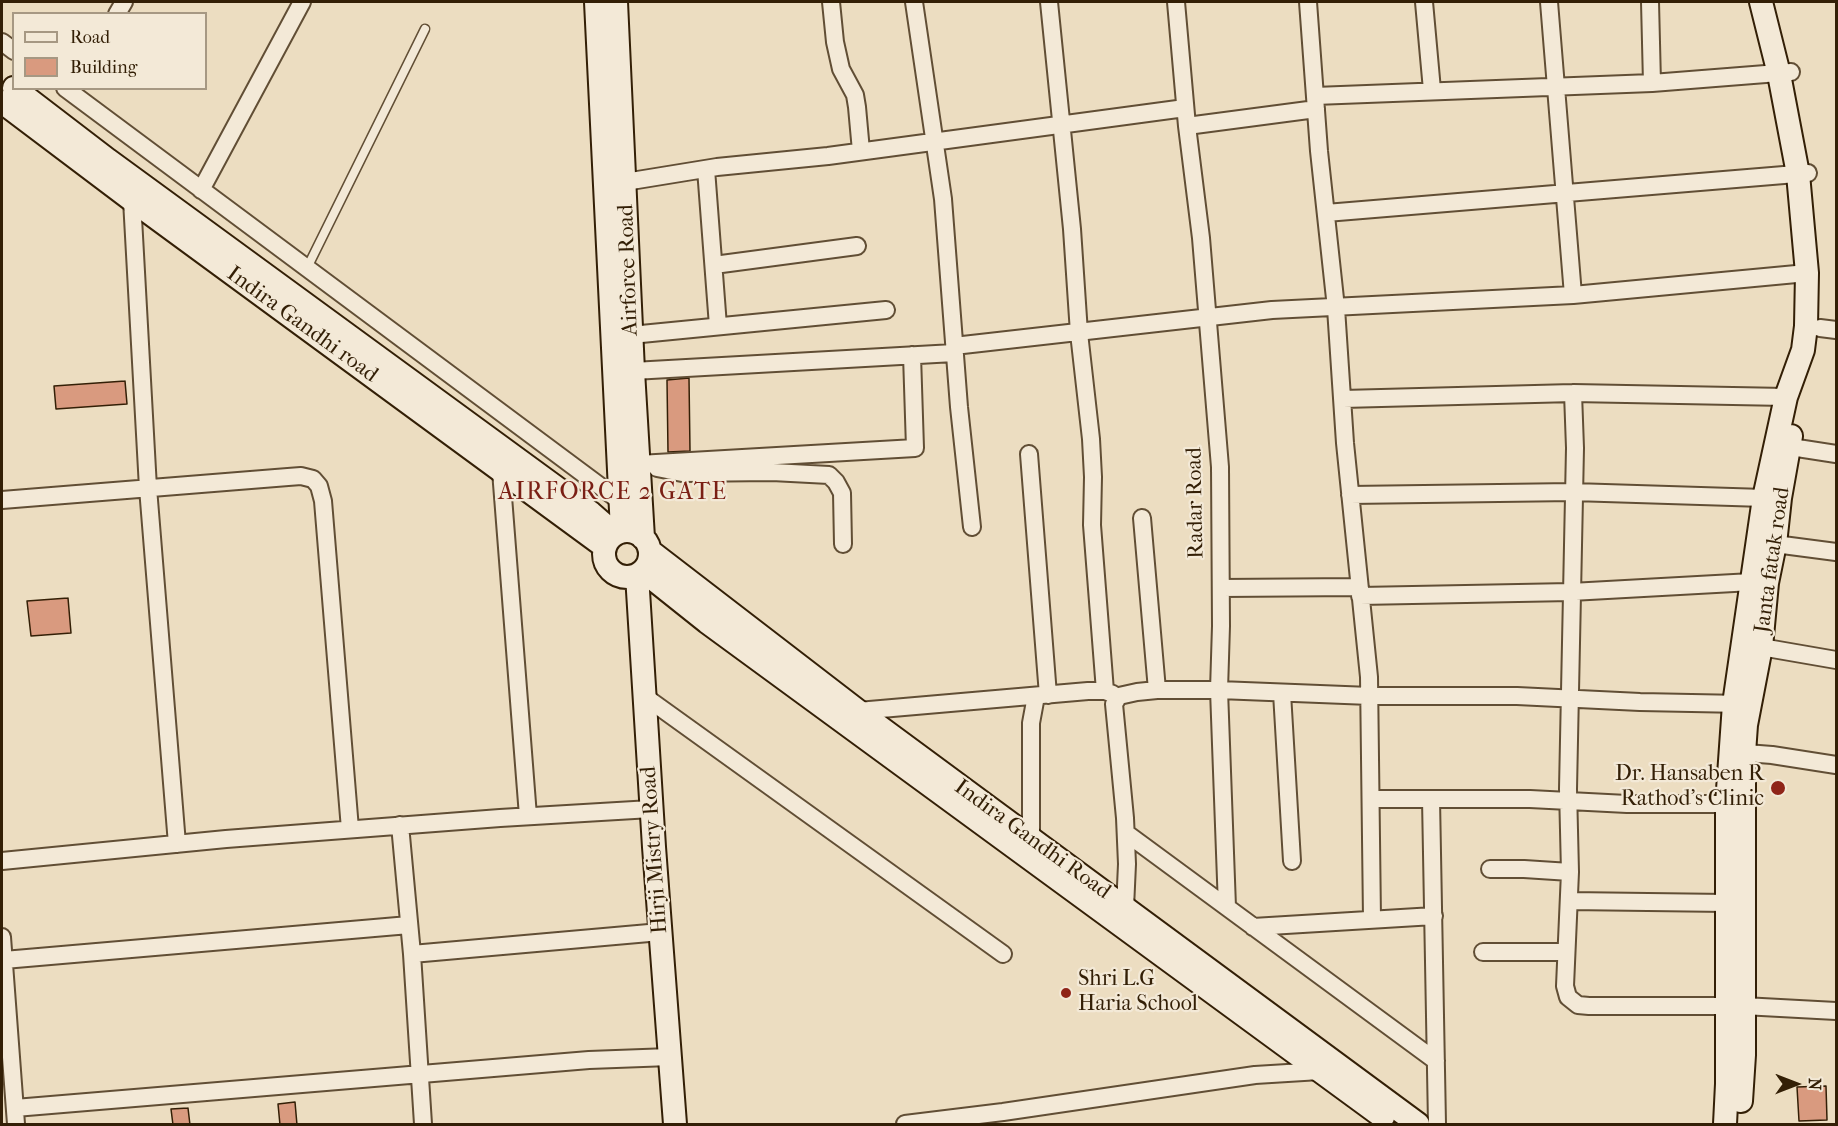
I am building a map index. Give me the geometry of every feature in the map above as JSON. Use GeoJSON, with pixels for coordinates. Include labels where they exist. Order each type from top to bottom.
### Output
{"type":"FeatureCollection","features":[{"type":"Feature","properties":{"kind":"main road","name":"Airforce Road"},"geometry":{"type":"LineString","coordinates":[[596,2],[620,501],[630,553]]}},
{"type":"Feature","properties":{"kind":"main road","name":"Airforce Road"},"geometry":{"type":"LineString","coordinates":[[616,2],[639,464],[630,553]]}},
{"type":"Feature","properties":{"kind":"main road"},"geometry":{"type":"LineString","coordinates":[[1761,2],[1785,73]]}},
{"type":"Feature","properties":{"kind":"main road","name":"Janta fatak road"},"geometry":{"type":"LineString","coordinates":[[1740,1125],[1744,1055],[1735,1006],[1737,752],[1742,704],[1761,647],[1767,583],[1775,544],[1780,498],[1782,446],[1799,397],[1828,329],[1774,2]]}},
{"type":"Feature","properties":{"kind":"main road","name":"Indira Gandhi road"},"geometry":{"type":"LineString","coordinates":[[17,90],[591,513],[630,553]]}},
{"type":"Feature","properties":{"kind":"main road","name":"Indira Gandhi road"},"geometry":{"type":"LineString","coordinates":[[2,102],[501,471],[630,553]]}},
{"type":"Feature","properties":{"kind":"main road"},"geometry":{"type":"LineString","coordinates":[[1742,704],[1752,582],[1764,498],[1782,446],[1786,397],[1803,350],[1806,326],[1807,273],[1803,174]]}},
{"type":"Feature","properties":{"kind":"main road","name":"Hirji Mistry Road"},"geometry":{"type":"LineString","coordinates":[[630,553],[644,696],[649,933],[675,1125]]}},
{"type":"Feature","properties":{"kind":"main road","name":"Hirji Mistry Road"},"geometry":{"type":"LineString","coordinates":[[630,553],[645,810],[664,1057],[663,1125]]}},
{"type":"Feature","properties":{"kind":"main road","name":"Indira Gandhi Road"},"geometry":{"type":"LineString","coordinates":[[630,553],[858,711],[1125,908],[1325,1065],[1382,1114],[1418,1125]]}},
{"type":"Feature","properties":{"kind":"main road","name":"Indira Gandhi Road"},"geometry":{"type":"LineString","coordinates":[[630,553],[706,622],[1325,1065]]}},
{"type":"Feature","properties":{"kind":"main road"},"geometry":{"type":"LineString","coordinates":[[1725,1125],[1735,1006],[1727,903],[1727,804],[1737,752]]}},
{"type":"Feature","properties":{"kind":"street"},"geometry":{"type":"LineString","coordinates":[[201,190],[302,2]]}},
{"type":"Feature","properties":{"kind":"street"},"geometry":{"type":"LineString","coordinates":[[831,2],[835,42],[841,69],[855,95],[861,151]]}},
{"type":"Feature","properties":{"kind":"street"},"geometry":{"type":"LineString","coordinates":[[914,2],[943,199],[954,349],[972,527]]}},
{"type":"Feature","properties":{"kind":"street"},"geometry":{"type":"LineString","coordinates":[[1049,2],[1072,229],[1079,333],[1091,439],[1093,537],[1114,704],[1126,833],[1125,908]]}},
{"type":"Feature","properties":{"kind":"street","name":"Radar Road"},"geometry":{"type":"LineString","coordinates":[[1176,2],[1185,108],[1201,238],[1220,467],[1219,690],[1227,907]]}},
{"type":"Feature","properties":{"kind":"street"},"geometry":{"type":"LineString","coordinates":[[1308,2],[1336,308],[1350,495],[1370,696],[1372,920]]}},
{"type":"Feature","properties":{"kind":"street"},"geometry":{"type":"LineString","coordinates":[[1424,2],[1432,90]]}},
{"type":"Feature","properties":{"kind":"street"},"geometry":{"type":"LineString","coordinates":[[1549,2],[1573,295]]}},
{"type":"Feature","properties":{"kind":"street"},"geometry":{"type":"LineString","coordinates":[[1650,2],[1652,83]]}},
{"type":"Feature","properties":{"kind":"street"},"geometry":{"type":"LineString","coordinates":[[1187,126],[1316,102],[1432,90],[1652,83],[1785,73]]}},
{"type":"Feature","properties":{"kind":"street"},"geometry":{"type":"LineString","coordinates":[[70,90],[620,501]]}},
{"type":"Feature","properties":{"kind":"street"},"geometry":{"type":"LineString","coordinates":[[625,182],[706,169],[1185,108]]}},
{"type":"Feature","properties":{"kind":"street"},"geometry":{"type":"LineString","coordinates":[[706,169],[718,326]]}},
{"type":"Feature","properties":{"kind":"street"},"geometry":{"type":"LineString","coordinates":[[1326,213],[1803,174]]}},
{"type":"Feature","properties":{"kind":"street"},"geometry":{"type":"LineString","coordinates":[[132,200],[148,488],[177,844]]}},
{"type":"Feature","properties":{"kind":"street"},"geometry":{"type":"LineString","coordinates":[[714,265],[857,246]]}},
{"type":"Feature","properties":{"kind":"street"},"geometry":{"type":"LineString","coordinates":[[633,371],[912,355],[1283,309],[1573,295],[1807,273]]}},
{"type":"Feature","properties":{"kind":"street"},"geometry":{"type":"LineString","coordinates":[[632,335],[886,310]]}},
{"type":"Feature","properties":{"kind":"street"},"geometry":{"type":"LineString","coordinates":[[639,464],[915,448],[912,355]]}},
{"type":"Feature","properties":{"kind":"street"},"geometry":{"type":"LineString","coordinates":[[1343,399],[1573,393],[1786,397]]}},
{"type":"Feature","properties":{"kind":"street"},"geometry":{"type":"LineString","coordinates":[[1573,393],[1575,448],[1571,592],[1570,872],[1565,986],[1568,998],[1578,1005],[1735,1006],[1836,1011]]}},
{"type":"Feature","properties":{"kind":"street"},"geometry":{"type":"LineString","coordinates":[[1782,446],[1836,454]]}},
{"type":"Feature","properties":{"kind":"street"},"geometry":{"type":"LineString","coordinates":[[1029,454],[1042,695],[1031,723],[1031,839]]}},
{"type":"Feature","properties":{"kind":"street"},"geometry":{"type":"LineString","coordinates":[[639,464],[682,473],[772,472],[829,475],[842,493],[843,544]]}},
{"type":"Feature","properties":{"kind":"street"},"geometry":{"type":"LineString","coordinates":[[501,471],[528,816]]}},
{"type":"Feature","properties":{"kind":"street"},"geometry":{"type":"LineString","coordinates":[[2,500],[301,476],[313,479],[319,486],[324,512],[350,829]]}},
{"type":"Feature","properties":{"kind":"street"},"geometry":{"type":"LineString","coordinates":[[1350,495],[1573,492],[1764,498]]}},
{"type":"Feature","properties":{"kind":"street"},"geometry":{"type":"LineString","coordinates":[[1142,518],[1157,690]]}},
{"type":"Feature","properties":{"kind":"street"},"geometry":{"type":"LineString","coordinates":[[1775,544],[1836,552]]}},
{"type":"Feature","properties":{"kind":"street"},"geometry":{"type":"LineString","coordinates":[[1221,588],[1360,592],[1571,592],[1752,582]]}},
{"type":"Feature","properties":{"kind":"street"},"geometry":{"type":"LineString","coordinates":[[1761,647],[1836,660]]}},
{"type":"Feature","properties":{"kind":"street"},"geometry":{"type":"LineString","coordinates":[[858,711],[1042,695],[1157,690],[1370,696],[1517,696],[1742,704]]}},
{"type":"Feature","properties":{"kind":"street"},"geometry":{"type":"LineString","coordinates":[[1282,693],[1292,861]]}},
{"type":"Feature","properties":{"kind":"street"},"geometry":{"type":"LineString","coordinates":[[644,696],[1004,954]]}},
{"type":"Feature","properties":{"kind":"street"},"geometry":{"type":"LineString","coordinates":[[1737,752],[1836,765]]}},
{"type":"Feature","properties":{"kind":"street"},"geometry":{"type":"LineString","coordinates":[[1431,799],[1437,1125]]}},
{"type":"Feature","properties":{"kind":"street"},"geometry":{"type":"LineString","coordinates":[[1371,800],[1569,800],[1627,804],[1727,804]]}},
{"type":"Feature","properties":{"kind":"street"},"geometry":{"type":"LineString","coordinates":[[2,861],[400,825],[645,810]]}},
{"type":"Feature","properties":{"kind":"street"},"geometry":{"type":"LineString","coordinates":[[400,825],[412,954],[423,1125]]}},
{"type":"Feature","properties":{"kind":"street"},"geometry":{"type":"LineString","coordinates":[[1126,833],[1436,1061]]}},
{"type":"Feature","properties":{"kind":"street"},"geometry":{"type":"LineString","coordinates":[[1490,869],[1524,868],[1570,872]]}},
{"type":"Feature","properties":{"kind":"street"},"geometry":{"type":"LineString","coordinates":[[1569,902],[1727,903]]}},
{"type":"Feature","properties":{"kind":"street"},"geometry":{"type":"LineString","coordinates":[[1253,927],[1434,916]]}},
{"type":"Feature","properties":{"kind":"street"},"geometry":{"type":"LineString","coordinates":[[4,960],[409,925]]}},
{"type":"Feature","properties":{"kind":"street"},"geometry":{"type":"LineString","coordinates":[[412,954],[649,933]]}},
{"type":"Feature","properties":{"kind":"street"},"geometry":{"type":"LineString","coordinates":[[2,937],[16,1116],[419,1073],[589,1060],[664,1057]]}},
{"type":"Feature","properties":{"kind":"street"},"geometry":{"type":"LineString","coordinates":[[1483,952],[1566,952]]}},
{"type":"Feature","properties":{"kind":"street"},"geometry":{"type":"LineString","coordinates":[[905,1125],[1004,1118],[1325,1065]]}},
{"type":"Feature","properties":{"kind":"lane"},"geometry":{"type":"LineString","coordinates":[[307,268],[424,30]]}},
{"type":"Feature","properties":{"kind":"building"},"geometry":{"type":"Polygon","coordinates":[[[689,378],[690,451],[668,452],[667,380],[689,378]]]}},
{"type":"Feature","properties":{"kind":"building"},"geometry":{"type":"Polygon","coordinates":[[[125,381],[127,404],[56,409],[54,386],[125,381]]]}},
{"type":"Feature","properties":{"kind":"building"},"geometry":{"type":"Polygon","coordinates":[[[68,598],[71,633],[31,636],[27,601],[68,598]]]}},
{"type":"Feature","properties":{"kind":"building"},"geometry":{"type":"Polygon","coordinates":[[[1826,1086],[1827,1120],[1799,1121],[1797,1087],[1826,1086]]]}},
{"type":"Feature","properties":{"kind":"building"},"geometry":{"type":"Polygon","coordinates":[[[295,1102],[297,1125],[280,1125],[278,1104],[295,1102]]]}},
{"type":"Feature","properties":{"kind":"building"},"geometry":{"type":"Polygon","coordinates":[[[188,1108],[190,1125],[173,1125],[171,1109],[188,1108]]]}},
{"type":"Feature","properties":{"kind":"place","name":"Dr. Hansaben R Rathod's Clinic"},"geometry":{"type":"Point","coordinates":[1778,788]}},
{"type":"Feature","properties":{"kind":"place","name":"Shri L.G Haria School"},"geometry":{"type":"Point","coordinates":[1066,993]}},
{"type":"Feature","properties":{"kind":"district","name":"AIRFORCE 2 GATE"},"geometry":{"type":"Point","coordinates":[613,493]}}]}
